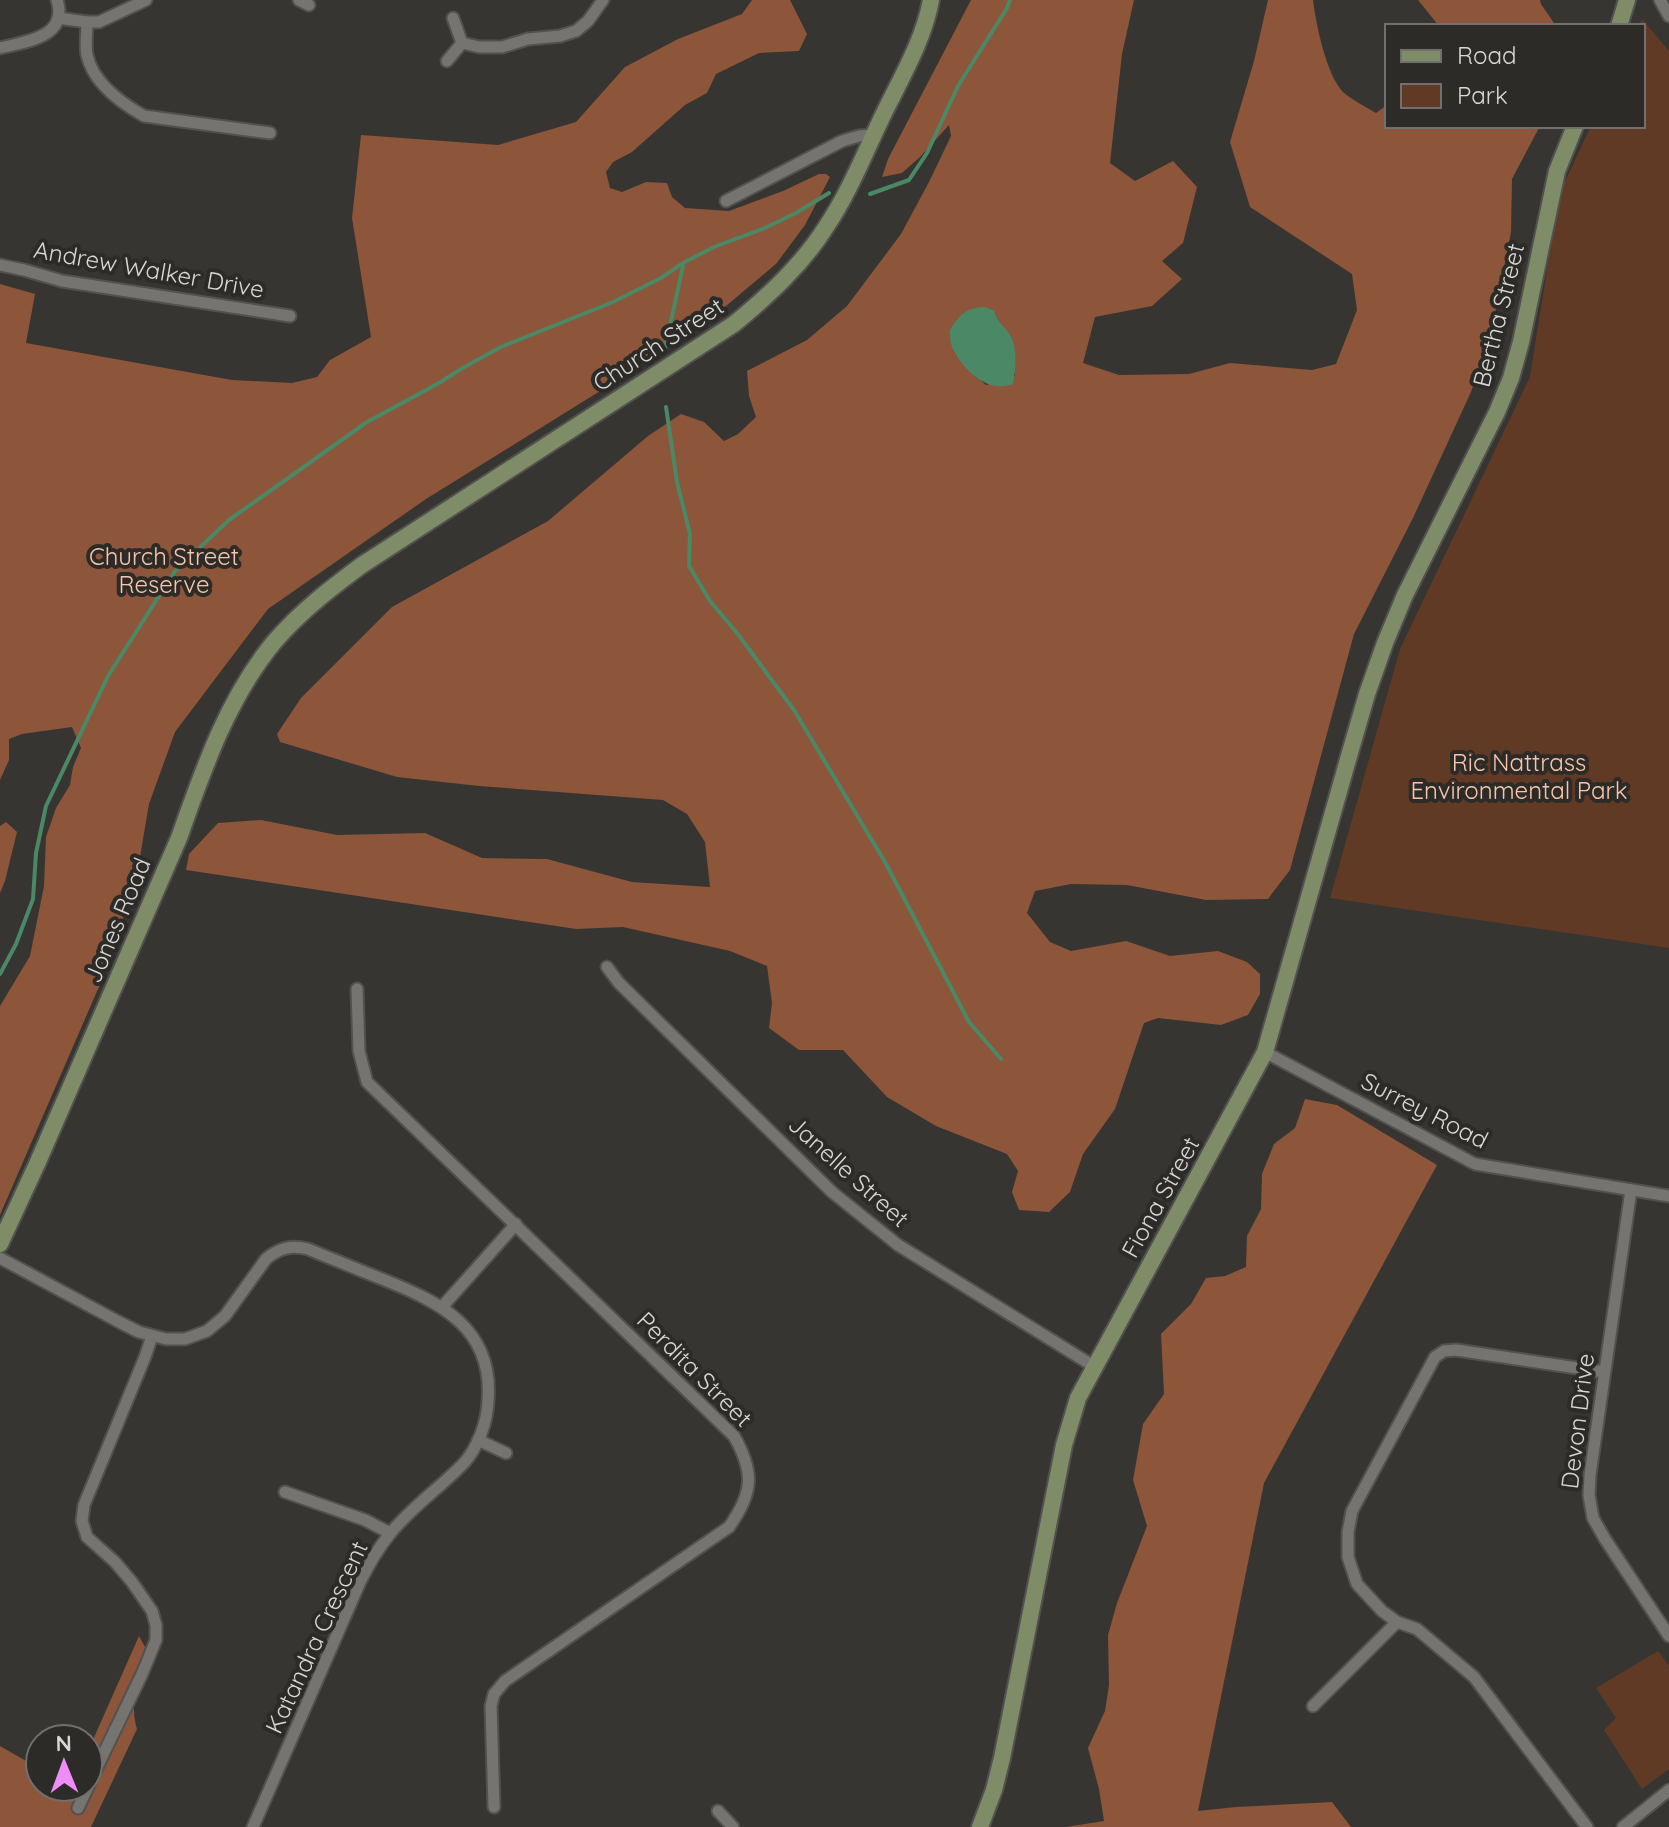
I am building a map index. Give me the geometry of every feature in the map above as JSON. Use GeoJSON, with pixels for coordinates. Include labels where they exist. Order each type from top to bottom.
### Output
{"type":"FeatureCollection","features":[{"type":"Feature","properties":{"kind":"street"},"geometry":{"type":"LineString","coordinates":[[0,48],[41,38],[51,30],[58,18],[60,7],[57,0]]}},
{"type":"Feature","properties":{"kind":"street"},"geometry":{"type":"LineString","coordinates":[[58,18],[87,22],[107,19],[146,0]]}},
{"type":"Feature","properties":{"kind":"street"},"geometry":{"type":"LineString","coordinates":[[462,43],[502,47],[528,39],[560,36],[576,31],[588,21],[603,0]]}},
{"type":"Feature","properties":{"kind":"street","name":"Church Street"},"geometry":{"type":"LineString","coordinates":[[292,623],[324,593],[362,565],[734,324],[763,300],[826,228],[915,50],[931,0]]}},
{"type":"Feature","properties":{"kind":"street"},"geometry":{"type":"LineString","coordinates":[[1620,24],[1627,0]]}},
{"type":"Feature","properties":{"kind":"street"},"geometry":{"type":"LineString","coordinates":[[1660,0],[1669,16]]}},
{"type":"Feature","properties":{"kind":"street"},"geometry":{"type":"LineString","coordinates":[[453,18],[462,43]]}},
{"type":"Feature","properties":{"kind":"street"},"geometry":{"type":"LineString","coordinates":[[87,22],[87,55],[97,78],[126,106],[144,116],[270,133]]}},
{"type":"Feature","properties":{"kind":"street"},"geometry":{"type":"LineString","coordinates":[[447,61],[462,43]]}},
{"type":"Feature","properties":{"kind":"street","name":"Bertha Street"},"geometry":{"type":"LineString","coordinates":[[1405,595],[1511,378],[1557,171],[1574,128]]}},
{"type":"Feature","properties":{"kind":"street"},"geometry":{"type":"LineString","coordinates":[[726,201],[842,141],[873,135]]}},
{"type":"Feature","properties":{"kind":"street","name":"Andrew Walker Drive"},"geometry":{"type":"LineString","coordinates":[[0,265],[62,281],[290,316]]}},
{"type":"Feature","properties":{"kind":"street","name":"Fiona Street"},"geometry":{"type":"LineString","coordinates":[[980,1827],[1002,1758],[1064,1445],[1078,1398],[1265,1052],[1367,694],[1405,595]]}},
{"type":"Feature","properties":{"kind":"street","name":"Jones Road"},"geometry":{"type":"LineString","coordinates":[[0,1244],[179,838],[226,718],[252,673],[292,623]]}},
{"type":"Feature","properties":{"kind":"street","name":"Janelle Street"},"geometry":{"type":"LineString","coordinates":[[607,967],[619,983],[832,1192],[898,1245],[1095,1367]]}},
{"type":"Feature","properties":{"kind":"street","name":"Perdita Street"},"geometry":{"type":"LineString","coordinates":[[357,989],[359,1051],[367,1082],[734,1436],[746,1457],[749,1488],[742,1509],[729,1527],[499,1687],[491,1706],[494,1807]]}},
{"type":"Feature","properties":{"kind":"street","name":"Surrey Road"},"geometry":{"type":"LineString","coordinates":[[1265,1052],[1475,1164],[1669,1196]]}},
{"type":"Feature","properties":{"kind":"street","name":"Devon Drive"},"geometry":{"type":"LineString","coordinates":[[1631,1190],[1589,1495],[1593,1518],[1669,1636]]}},
{"type":"Feature","properties":{"kind":"street"},"geometry":{"type":"LineString","coordinates":[[442,1307],[516,1224]]}},
{"type":"Feature","properties":{"kind":"street","name":"Katandra Crescent"},"geometry":{"type":"LineString","coordinates":[[0,1258],[121,1323],[152,1336],[185,1339],[207,1331],[225,1316],[273,1253],[295,1246],[416,1293],[442,1307],[460,1321],[484,1360],[490,1385],[487,1416],[478,1440],[466,1460],[390,1533],[372,1559],[253,1827]]}},
{"type":"Feature","properties":{"kind":"street"},"geometry":{"type":"LineString","coordinates":[[104,1754],[156,1640],[156,1625],[152,1611],[115,1562],[87,1537],[82,1521],[84,1505],[152,1336]]}},
{"type":"Feature","properties":{"kind":"street"},"geometry":{"type":"LineString","coordinates":[[1587,1827],[1474,1677],[1417,1629],[1397,1622],[1382,1611],[1357,1584],[1348,1557],[1348,1532],[1352,1511],[1435,1357],[1444,1351],[1456,1350],[1604,1372]]}},
{"type":"Feature","properties":{"kind":"street"},"geometry":{"type":"LineString","coordinates":[[478,1440],[506,1453]]}},
{"type":"Feature","properties":{"kind":"street"},"geometry":{"type":"LineString","coordinates":[[285,1492],[365,1520],[390,1533]]}},
{"type":"Feature","properties":{"kind":"street"},"geometry":{"type":"LineString","coordinates":[[1313,1706],[1397,1622]]}},
{"type":"Feature","properties":{"kind":"street"},"geometry":{"type":"LineString","coordinates":[[1623,1827],[1669,1790]]}},
{"type":"Feature","properties":{"kind":"street"},"geometry":{"type":"LineString","coordinates":[[78,1808],[80,1803]]}},
{"type":"Feature","properties":{"kind":"street"},"geometry":{"type":"LineString","coordinates":[[718,1811],[733,1827]]}},
{"type":"Feature","properties":{"kind":"green space","name":"Church Street Reserve"},"geometry":{"type":"Polygon","coordinates":[[[752,0],[790,0],[807,34],[799,51],[759,53],[716,74],[707,93],[685,105],[632,152],[613,162],[606,172],[610,188],[622,192],[646,182],[667,183],[672,197],[685,208],[729,211],[819,174],[826,174],[830,177],[805,225],[776,264],[713,317],[642,365],[426,499],[268,609],[175,732],[149,804],[139,863],[111,959],[0,1215],[0,1006],[30,956],[44,886],[46,837],[56,808],[70,785],[81,748],[72,727],[22,734],[9,739],[9,760],[0,780],[0,284],[35,294],[26,343],[232,380],[292,383],[317,377],[330,360],[371,337],[352,218],[361,135],[498,145],[576,122],[625,67],[678,39],[742,14],[752,0]]]}},
{"type":"Feature","properties":{"kind":"green space"},"geometry":{"type":"Polygon","coordinates":[[[971,0],[1134,0],[1122,54],[1110,163],[1135,181],[1173,161],[1197,187],[1183,243],[1162,261],[1182,279],[1152,306],[1095,317],[1083,363],[1119,375],[1189,374],[1230,363],[1312,370],[1336,364],[1357,310],[1352,274],[1250,207],[1230,142],[1268,0],[1313,0],[1323,48],[1337,84],[1347,95],[1376,113],[1385,106],[1385,128],[1539,128],[1512,179],[1511,232],[1492,329],[1471,392],[1413,518],[1354,634],[1290,870],[1268,899],[1206,900],[1127,885],[1071,884],[1035,891],[1027,913],[1050,942],[1071,951],[1126,941],[1170,956],[1218,951],[1247,962],[1260,974],[1260,994],[1248,1015],[1221,1025],[1158,1018],[1144,1023],[1115,1109],[1083,1154],[1070,1192],[1049,1212],[1019,1210],[1012,1192],[1018,1171],[1007,1154],[936,1126],[887,1097],[843,1050],[799,1050],[769,1028],[772,1003],[767,966],[730,951],[623,927],[576,929],[186,870],[189,854],[218,823],[261,820],[337,835],[425,833],[482,858],[547,859],[632,882],[710,887],[705,842],[687,814],[663,800],[397,777],[280,742],[277,734],[301,698],[392,607],[548,521],[648,436],[681,414],[704,422],[724,441],[738,434],[756,417],[749,396],[747,371],[807,340],[847,306],[901,234],[951,136],[949,125],[902,173],[882,177],[888,159],[971,0]],[[995,311],[961,362],[986,385],[1015,376],[1012,341],[995,311]]]}},
{"type":"Feature","properties":{"kind":"green space"},"geometry":{"type":"Polygon","coordinates":[[[1418,0],[1540,0],[1555,24],[1437,24],[1418,0]]]}},
{"type":"Feature","properties":{"kind":"green space","name":"Ric Nattrass Environmental Park"},"geometry":{"type":"Polygon","coordinates":[[[1642,19],[1669,51],[1669,948],[1330,898],[1400,649],[1530,377],[1559,194],[1590,128],[1645,128],[1645,24],[1640,24],[1642,19]]]}},
{"type":"Feature","properties":{"kind":"green space"},"geometry":{"type":"Polygon","coordinates":[[[6,822],[17,832],[0,893],[0,826],[6,822]]]}},
{"type":"Feature","properties":{"kind":"green space"},"geometry":{"type":"Polygon","coordinates":[[[1305,1099],[1337,1105],[1437,1165],[1264,1483],[1198,1811],[1332,1802],[1351,1827],[1066,1827],[1104,1821],[1088,1748],[1105,1711],[1109,1685],[1108,1635],[1147,1526],[1133,1480],[1143,1424],[1164,1394],[1161,1334],[1191,1304],[1206,1278],[1225,1276],[1246,1267],[1247,1236],[1261,1209],[1262,1174],[1274,1144],[1295,1128],[1305,1099]]]}},
{"type":"Feature","properties":{"kind":"green space"},"geometry":{"type":"Polygon","coordinates":[[[139,1636],[145,1647],[134,1699],[137,1729],[104,1799],[104,1723],[100,1723],[139,1636]]]}},
{"type":"Feature","properties":{"kind":"green space"},"geometry":{"type":"Polygon","coordinates":[[[1658,1651],[1669,1666],[1669,1769],[1642,1789],[1604,1730],[1616,1718],[1596,1688],[1658,1651]]]}},
{"type":"Feature","properties":{"kind":"green space"},"geometry":{"type":"Polygon","coordinates":[[[0,1746],[24,1760],[24,1803],[102,1803],[91,1827],[0,1827],[0,1746]]]}},
{"type":"Feature","properties":{"kind":"shaded area"},"geometry":{"type":"Polygon","coordinates":[[[985,307],[995,311],[997,319],[1012,339],[1016,361],[1013,384],[994,386],[977,378],[963,365],[952,347],[950,330],[957,320],[968,310],[985,307]]]}},
{"type":"Feature","properties":{"kind":"waterway"},"geometry":{"type":"LineString","coordinates":[[870,194],[909,180],[927,153],[958,86],[1010,0]]}},
{"type":"Feature","properties":{"kind":"waterway"},"geometry":{"type":"LineString","coordinates":[[0,974],[16,944],[33,899],[36,853],[46,806],[108,676],[175,571],[229,520],[367,422],[501,347],[613,302],[714,247],[765,228],[829,193]]}},
{"type":"Feature","properties":{"kind":"waterway"},"geometry":{"type":"LineString","coordinates":[[664,353],[683,266]]}},
{"type":"Feature","properties":{"kind":"waterway"},"geometry":{"type":"LineString","coordinates":[[666,407],[677,482],[690,534],[689,566],[710,601],[794,710],[885,862],[969,1022],[1001,1059]]}}]}
